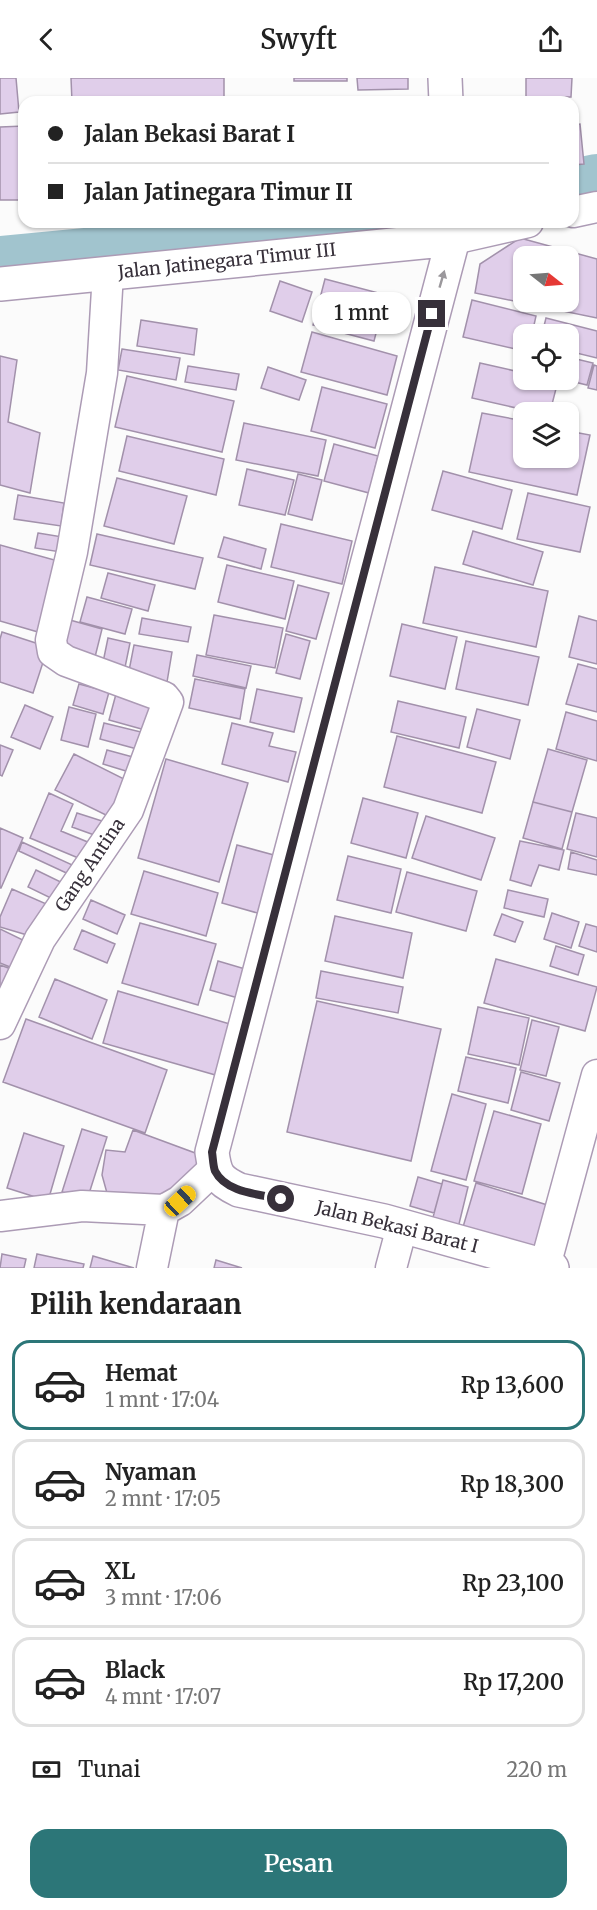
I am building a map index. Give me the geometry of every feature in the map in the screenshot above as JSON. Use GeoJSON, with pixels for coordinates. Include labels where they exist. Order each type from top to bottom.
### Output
{"type":"FeatureCollection","features":[{"type":"Feature","properties":{"kind":"street"},"geometry":{"type":"LineString","coordinates":[[445,78],[446,96]]}},
{"type":"Feature","properties":{"kind":"street"},"geometry":{"type":"LineString","coordinates":[[579,211],[597,207]]}},
{"type":"Feature","properties":{"kind":"street"},"geometry":{"type":"LineString","coordinates":[[0,1216],[82,1206],[164,1210],[180,1201],[214,1169],[212,1152],[453,230],[472,228]]}},
{"type":"Feature","properties":{"kind":"street","name":"Jalan Jatinegara Timur III"},"geometry":{"type":"LineString","coordinates":[[0,284],[108,273],[453,230]]}},
{"type":"Feature","properties":{"kind":"street","name":"Gang Antina"},"geometry":{"type":"LineString","coordinates":[[1,1018],[40,939],[128,810],[168,702],[164,697],[66,661],[53,652],[51,640],[72,552],[102,373],[108,273]]}},
{"type":"Feature","properties":{"kind":"street"},"geometry":{"type":"LineString","coordinates":[[549,1267],[597,1075]]}},
{"type":"Feature","properties":{"kind":"street","name":"Jalan Bekasi Barat I"},"geometry":{"type":"LineString","coordinates":[[214,1169],[223,1182],[239,1190],[402,1227],[549,1267]]}},
{"type":"Feature","properties":{"kind":"street"},"geometry":{"type":"LineString","coordinates":[[152,1268],[164,1210]]}},
{"type":"Feature","properties":{"kind":"street"},"geometry":{"type":"LineString","coordinates":[[391,1268],[402,1227]]}},
{"type":"Feature","properties":{"kind":"building"},"geometry":{"type":"Polygon","coordinates":[[[0,78],[16,78],[18,112],[0,114],[0,78]]]}},
{"type":"Feature","properties":{"kind":"building"},"geometry":{"type":"Polygon","coordinates":[[[71,78],[224,78],[224,96],[72,96],[71,78]]]}},
{"type":"Feature","properties":{"kind":"building"},"geometry":{"type":"Polygon","coordinates":[[[294,78],[347,78],[347,81],[294,81],[294,78]]]}},
{"type":"Feature","properties":{"kind":"building"},"geometry":{"type":"Polygon","coordinates":[[[357,78],[408,78],[408,89],[358,90],[357,78]]]}},
{"type":"Feature","properties":{"kind":"building"},"geometry":{"type":"Polygon","coordinates":[[[526,78],[572,78],[571,96],[526,96],[526,78]]]}},
{"type":"Feature","properties":{"kind":"building"},"geometry":{"type":"Polygon","coordinates":[[[579,124],[584,164],[579,164],[579,124]]]}},
{"type":"Feature","properties":{"kind":"building"},"geometry":{"type":"Polygon","coordinates":[[[18,126],[18,200],[0,200],[0,127],[18,126]]]}},
{"type":"Feature","properties":{"kind":"building"},"geometry":{"type":"Polygon","coordinates":[[[520,238],[549,246],[513,246],[513,301],[475,293],[480,264],[520,238]]]}},
{"type":"Feature","properties":{"kind":"building"},"geometry":{"type":"Polygon","coordinates":[[[579,254],[597,259],[597,318],[568,312],[579,312],[579,254]]]}},
{"type":"Feature","properties":{"kind":"building"},"geometry":{"type":"Polygon","coordinates":[[[325,279],[386,295],[374,341],[313,325],[325,279]]]}},
{"type":"Feature","properties":{"kind":"building"},"geometry":{"type":"Polygon","coordinates":[[[280,281],[312,292],[302,322],[270,311],[280,281]]]}},
{"type":"Feature","properties":{"kind":"building"},"geometry":{"type":"Polygon","coordinates":[[[472,300],[536,316],[534,324],[513,324],[513,348],[463,337],[472,300]]]}},
{"type":"Feature","properties":{"kind":"building"},"geometry":{"type":"Polygon","coordinates":[[[546,318],[570,324],[544,324],[546,318]]]}},
{"type":"Feature","properties":{"kind":"building"},"geometry":{"type":"Polygon","coordinates":[[[141,320],[197,329],[194,355],[137,346],[141,320]]]}},
{"type":"Feature","properties":{"kind":"building"},"geometry":{"type":"Polygon","coordinates":[[[579,326],[597,331],[597,358],[579,354],[579,326]]]}},
{"type":"Feature","properties":{"kind":"building"},"geometry":{"type":"Polygon","coordinates":[[[312,332],[397,356],[387,395],[301,372],[312,332]]]}},
{"type":"Feature","properties":{"kind":"building"},"geometry":{"type":"Polygon","coordinates":[[[122,349],[180,358],[176,380],[118,370],[122,349]]]}},
{"type":"Feature","properties":{"kind":"building"},"geometry":{"type":"Polygon","coordinates":[[[0,356],[17,360],[8,422],[40,433],[30,493],[0,485],[0,356]]]}},
{"type":"Feature","properties":{"kind":"building"},"geometry":{"type":"Polygon","coordinates":[[[579,360],[593,363],[587,385],[579,383],[579,360]]]}},
{"type":"Feature","properties":{"kind":"building"},"geometry":{"type":"Polygon","coordinates":[[[480,363],[513,370],[513,390],[556,390],[553,402],[513,402],[513,407],[472,398],[480,363]]]}},
{"type":"Feature","properties":{"kind":"building"},"geometry":{"type":"Polygon","coordinates":[[[594,365],[597,366],[597,390],[588,388],[594,365]]]}},
{"type":"Feature","properties":{"kind":"building"},"geometry":{"type":"Polygon","coordinates":[[[188,366],[239,374],[236,390],[185,382],[188,366]]]}},
{"type":"Feature","properties":{"kind":"building"},"geometry":{"type":"Polygon","coordinates":[[[268,367],[306,380],[299,400],[261,388],[268,367]]]}},
{"type":"Feature","properties":{"kind":"building"},"geometry":{"type":"Polygon","coordinates":[[[127,376],[234,401],[222,452],[115,427],[127,376]]]}},
{"type":"Feature","properties":{"kind":"building"},"geometry":{"type":"Polygon","coordinates":[[[322,387],[387,404],[375,448],[311,431],[322,387]]]}},
{"type":"Feature","properties":{"kind":"building"},"geometry":{"type":"Polygon","coordinates":[[[482,413],[513,419],[513,468],[579,468],[579,433],[590,435],[577,495],[469,472],[482,413]]]}},
{"type":"Feature","properties":{"kind":"building"},"geometry":{"type":"Polygon","coordinates":[[[244,423],[326,440],[318,476],[236,460],[244,423]]]}},
{"type":"Feature","properties":{"kind":"building"},"geometry":{"type":"Polygon","coordinates":[[[127,436],[224,459],[216,495],[119,471],[127,436]]]}},
{"type":"Feature","properties":{"kind":"building"},"geometry":{"type":"Polygon","coordinates":[[[334,444],[378,456],[369,493],[324,481],[334,444]]]}},
{"type":"Feature","properties":{"kind":"building"},"geometry":{"type":"Polygon","coordinates":[[[247,469],[294,480],[285,515],[239,505],[247,469]]]}},
{"type":"Feature","properties":{"kind":"building"},"geometry":{"type":"Polygon","coordinates":[[[443,471],[512,490],[502,529],[432,510],[443,471]]]}},
{"type":"Feature","properties":{"kind":"building"},"geometry":{"type":"Polygon","coordinates":[[[298,474],[322,480],[312,520],[288,514],[298,474]]]}},
{"type":"Feature","properties":{"kind":"building"},"geometry":{"type":"Polygon","coordinates":[[[117,478],[187,496],[174,544],[104,526],[117,478]]]}},
{"type":"Feature","properties":{"kind":"building"},"geometry":{"type":"Polygon","coordinates":[[[528,493],[590,507],[580,552],[517,539],[528,493]]]}},
{"type":"Feature","properties":{"kind":"building"},"geometry":{"type":"Polygon","coordinates":[[[18,495],[64,503],[61,526],[14,519],[18,495]]]}},
{"type":"Feature","properties":{"kind":"building"},"geometry":{"type":"Polygon","coordinates":[[[281,524],[352,541],[342,584],[271,567],[281,524]]]}},
{"type":"Feature","properties":{"kind":"building"},"geometry":{"type":"Polygon","coordinates":[[[473,531],[543,552],[533,585],[463,564],[473,531]]]}},
{"type":"Feature","properties":{"kind":"building"},"geometry":{"type":"Polygon","coordinates":[[[38,533],[69,538],[67,553],[35,548],[38,533]]]}},
{"type":"Feature","properties":{"kind":"building"},"geometry":{"type":"Polygon","coordinates":[[[97,534],[203,558],[195,589],[90,565],[97,534]]]}},
{"type":"Feature","properties":{"kind":"building"},"geometry":{"type":"Polygon","coordinates":[[[224,537],[266,549],[261,569],[218,557],[224,537]]]}},
{"type":"Feature","properties":{"kind":"building"},"geometry":{"type":"Polygon","coordinates":[[[0,545],[58,561],[38,632],[0,621],[0,545]]]}},
{"type":"Feature","properties":{"kind":"building"},"geometry":{"type":"Polygon","coordinates":[[[227,565],[294,581],[285,619],[218,602],[227,565]]]}},
{"type":"Feature","properties":{"kind":"building"},"geometry":{"type":"Polygon","coordinates":[[[435,567],[548,591],[536,647],[423,623],[435,567]]]}},
{"type":"Feature","properties":{"kind":"building"},"geometry":{"type":"Polygon","coordinates":[[[108,573],[155,585],[148,611],[101,598],[108,573]]]}},
{"type":"Feature","properties":{"kind":"building"},"geometry":{"type":"Polygon","coordinates":[[[298,585],[329,593],[316,639],[286,631],[298,585]]]}},
{"type":"Feature","properties":{"kind":"building"},"geometry":{"type":"Polygon","coordinates":[[[87,597],[132,609],[125,634],[80,622],[87,597]]]}},
{"type":"Feature","properties":{"kind":"building"},"geometry":{"type":"Polygon","coordinates":[[[214,615],[283,628],[275,668],[206,655],[214,615]]]}},
{"type":"Feature","properties":{"kind":"building"},"geometry":{"type":"Polygon","coordinates":[[[579,616],[597,621],[597,664],[569,657],[579,616]]]}},
{"type":"Feature","properties":{"kind":"building"},"geometry":{"type":"Polygon","coordinates":[[[142,618],[191,627],[188,642],[139,634],[142,618]]]}},
{"type":"Feature","properties":{"kind":"building"},"geometry":{"type":"Polygon","coordinates":[[[70,620],[102,629],[93,665],[61,656],[70,620]]]}},
{"type":"Feature","properties":{"kind":"building"},"geometry":{"type":"Polygon","coordinates":[[[402,624],[457,637],[445,689],[390,676],[402,624]]]}},
{"type":"Feature","properties":{"kind":"building"},"geometry":{"type":"Polygon","coordinates":[[[2,632],[48,647],[33,693],[0,682],[2,632]]]}},
{"type":"Feature","properties":{"kind":"building"},"geometry":{"type":"Polygon","coordinates":[[[286,634],[310,641],[300,679],[276,673],[286,634]]]}},
{"type":"Feature","properties":{"kind":"building"},"geometry":{"type":"Polygon","coordinates":[[[108,638],[130,643],[123,677],[101,672],[108,638]]]}},
{"type":"Feature","properties":{"kind":"building"},"geometry":{"type":"Polygon","coordinates":[[[466,641],[539,657],[528,705],[456,689],[466,641]]]}},
{"type":"Feature","properties":{"kind":"building"},"geometry":{"type":"Polygon","coordinates":[[[134,645],[172,652],[166,688],[127,681],[134,645]]]}},
{"type":"Feature","properties":{"kind":"building"},"geometry":{"type":"Polygon","coordinates":[[[197,655],[251,666],[246,688],[193,676],[197,655]]]}},
{"type":"Feature","properties":{"kind":"building"},"geometry":{"type":"Polygon","coordinates":[[[578,664],[597,669],[597,712],[566,704],[578,664]]]}},
{"type":"Feature","properties":{"kind":"building"},"geometry":{"type":"Polygon","coordinates":[[[195,679],[245,689],[240,719],[189,708],[195,679]]]}},
{"type":"Feature","properties":{"kind":"building"},"geometry":{"type":"Polygon","coordinates":[[[79,684],[109,692],[103,714],[73,705],[79,684]]]}},
{"type":"Feature","properties":{"kind":"building"},"geometry":{"type":"Polygon","coordinates":[[[257,689],[302,698],[294,732],[250,722],[257,689]]]}},
{"type":"Feature","properties":{"kind":"building"},"geometry":{"type":"Polygon","coordinates":[[[116,694],[163,707],[156,733],[109,720],[116,694]]]}},
{"type":"Feature","properties":{"kind":"building"},"geometry":{"type":"Polygon","coordinates":[[[398,701],[466,717],[459,748],[391,732],[398,701]]]}},
{"type":"Feature","properties":{"kind":"building"},"geometry":{"type":"Polygon","coordinates":[[[25,705],[53,717],[40,749],[11,737],[25,705]]]}},
{"type":"Feature","properties":{"kind":"building"},"geometry":{"type":"Polygon","coordinates":[[[69,707],[96,714],[88,747],[61,740],[69,707]]]}},
{"type":"Feature","properties":{"kind":"building"},"geometry":{"type":"Polygon","coordinates":[[[477,709],[520,720],[510,759],[467,747],[477,709]]]}},
{"type":"Feature","properties":{"kind":"building"},"geometry":{"type":"Polygon","coordinates":[[[566,712],[597,721],[597,761],[556,749],[566,712]]]}},
{"type":"Feature","properties":{"kind":"building"},"geometry":{"type":"Polygon","coordinates":[[[104,723],[141,732],[137,749],[100,739],[104,723]]]}},
{"type":"Feature","properties":{"kind":"building"},"geometry":{"type":"Polygon","coordinates":[[[232,723],[273,733],[269,746],[296,752],[288,782],[222,764],[232,723]]]}},
{"type":"Feature","properties":{"kind":"building"},"geometry":{"type":"Polygon","coordinates":[[[397,736],[496,762],[482,813],[384,787],[397,736]]]}},
{"type":"Feature","properties":{"kind":"building"},"geometry":{"type":"Polygon","coordinates":[[[0,745],[13,750],[2,776],[0,775],[0,745]]]}},
{"type":"Feature","properties":{"kind":"building"},"geometry":{"type":"Polygon","coordinates":[[[548,749],[587,760],[572,812],[533,802],[548,749]]]}},
{"type":"Feature","properties":{"kind":"building"},"geometry":{"type":"Polygon","coordinates":[[[107,750],[144,760],[139,775],[103,764],[107,750]]]}},
{"type":"Feature","properties":{"kind":"building"},"geometry":{"type":"Polygon","coordinates":[[[74,754],[136,785],[118,821],[55,790],[74,754]]]}},
{"type":"Feature","properties":{"kind":"building"},"geometry":{"type":"Polygon","coordinates":[[[166,759],[248,783],[219,882],[138,858],[166,759]]]}},
{"type":"Feature","properties":{"kind":"building"},"geometry":{"type":"Polygon","coordinates":[[[49,793],[73,804],[61,831],[95,845],[88,862],[30,838],[49,793]]]}},
{"type":"Feature","properties":{"kind":"building"},"geometry":{"type":"Polygon","coordinates":[[[363,798],[418,813],[406,858],[351,843],[363,798]]]}},
{"type":"Feature","properties":{"kind":"building"},"geometry":{"type":"Polygon","coordinates":[[[533,802],[572,812],[562,849],[523,838],[533,802]]]}},
{"type":"Feature","properties":{"kind":"building"},"geometry":{"type":"Polygon","coordinates":[[[77,813],[102,821],[97,836],[72,827],[77,813]]]}},
{"type":"Feature","properties":{"kind":"building"},"geometry":{"type":"Polygon","coordinates":[[[576,813],[597,818],[597,857],[567,849],[576,813]]]}},
{"type":"Feature","properties":{"kind":"building"},"geometry":{"type":"Polygon","coordinates":[[[426,816],[495,838],[481,880],[412,858],[426,816]]]}},
{"type":"Feature","properties":{"kind":"building"},"geometry":{"type":"Polygon","coordinates":[[[0,828],[23,838],[1,888],[0,888],[0,828]]]}},
{"type":"Feature","properties":{"kind":"building"},"geometry":{"type":"Polygon","coordinates":[[[520,841],[564,850],[559,870],[539,865],[531,886],[510,880],[520,841]]]}},
{"type":"Feature","properties":{"kind":"building"},"geometry":{"type":"Polygon","coordinates":[[[22,842],[79,868],[75,877],[19,851],[22,842]]]}},
{"type":"Feature","properties":{"kind":"building"},"geometry":{"type":"Polygon","coordinates":[[[237,845],[285,858],[268,916],[222,903],[237,845]]]}},
{"type":"Feature","properties":{"kind":"building"},"geometry":{"type":"Polygon","coordinates":[[[571,852],[597,860],[597,875],[568,869],[571,852]]]}},
{"type":"Feature","properties":{"kind":"building"},"geometry":{"type":"Polygon","coordinates":[[[348,856],[401,869],[391,913],[337,900],[348,856]]]}},
{"type":"Feature","properties":{"kind":"building"},"geometry":{"type":"Polygon","coordinates":[[[36,870],[69,886],[61,903],[28,887],[36,870]]]}},
{"type":"Feature","properties":{"kind":"building"},"geometry":{"type":"Polygon","coordinates":[[[144,871],[218,893],[206,936],[131,914],[144,871]]]}},
{"type":"Feature","properties":{"kind":"building"},"geometry":{"type":"Polygon","coordinates":[[[407,872],[477,891],[466,931],[396,912],[407,872]]]}},
{"type":"Feature","properties":{"kind":"building"},"geometry":{"type":"Polygon","coordinates":[[[12,889],[51,906],[34,937],[0,927],[0,917],[12,889]]]}},
{"type":"Feature","properties":{"kind":"building"},"geometry":{"type":"Polygon","coordinates":[[[508,890],[548,899],[544,917],[504,908],[508,890]]]}},
{"type":"Feature","properties":{"kind":"building"},"geometry":{"type":"Polygon","coordinates":[[[91,900],[125,915],[117,934],[83,919],[91,900]]]}},
{"type":"Feature","properties":{"kind":"building"},"geometry":{"type":"Polygon","coordinates":[[[552,913],[579,922],[571,948],[544,939],[552,913]]]}},
{"type":"Feature","properties":{"kind":"building"},"geometry":{"type":"Polygon","coordinates":[[[502,914],[523,922],[515,942],[494,935],[502,914]]]}},
{"type":"Feature","properties":{"kind":"building"},"geometry":{"type":"Polygon","coordinates":[[[335,916],[412,933],[403,978],[325,961],[335,916]]]}},
{"type":"Feature","properties":{"kind":"building"},"geometry":{"type":"Polygon","coordinates":[[[140,923],[216,944],[198,1005],[122,983],[140,923]]]}},
{"type":"Feature","properties":{"kind":"building"},"geometry":{"type":"Polygon","coordinates":[[[586,924],[597,927],[597,952],[579,946],[586,924]]]}},
{"type":"Feature","properties":{"kind":"building"},"geometry":{"type":"Polygon","coordinates":[[[0,929],[27,942],[15,969],[0,963],[0,929]]]}},
{"type":"Feature","properties":{"kind":"building"},"geometry":{"type":"Polygon","coordinates":[[[82,930],[115,944],[107,963],[74,949],[82,930]]]}},
{"type":"Feature","properties":{"kind":"building"},"geometry":{"type":"Polygon","coordinates":[[[556,946],[584,955],[578,975],[550,966],[556,946]]]}},
{"type":"Feature","properties":{"kind":"building"},"geometry":{"type":"Polygon","coordinates":[[[496,959],[597,987],[585,1031],[484,1003],[496,959]]]}},
{"type":"Feature","properties":{"kind":"building"},"geometry":{"type":"Polygon","coordinates":[[[218,961],[252,971],[245,1000],[210,990],[218,961]]]}},
{"type":"Feature","properties":{"kind":"building"},"geometry":{"type":"Polygon","coordinates":[[[0,965],[11,969],[0,995],[0,965]]]}},
{"type":"Feature","properties":{"kind":"building"},"geometry":{"type":"Polygon","coordinates":[[[321,971],[403,987],[398,1013],[316,998],[321,971]]]}},
{"type":"Feature","properties":{"kind":"building"},"geometry":{"type":"Polygon","coordinates":[[[55,979],[107,1000],[92,1039],[39,1017],[55,979]]]}},
{"type":"Feature","properties":{"kind":"building"},"geometry":{"type":"Polygon","coordinates":[[[118,991],[240,1027],[226,1078],[103,1043],[118,991]]]}},
{"type":"Feature","properties":{"kind":"building"},"geometry":{"type":"Polygon","coordinates":[[[317,1001],[441,1029],[411,1161],[287,1132],[317,1001]]]}},
{"type":"Feature","properties":{"kind":"building"},"geometry":{"type":"Polygon","coordinates":[[[478,1007],[529,1018],[519,1065],[468,1054],[478,1007]]]}},
{"type":"Feature","properties":{"kind":"building"},"geometry":{"type":"Polygon","coordinates":[[[26,1019],[167,1070],[145,1133],[3,1082],[26,1019]]]}},
{"type":"Feature","properties":{"kind":"building"},"geometry":{"type":"Polygon","coordinates":[[[532,1020],[559,1027],[546,1076],[520,1070],[532,1020]]]}},
{"type":"Feature","properties":{"kind":"building"},"geometry":{"type":"Polygon","coordinates":[[[466,1057],[516,1068],[508,1103],[458,1091],[466,1057]]]}},
{"type":"Feature","properties":{"kind":"building"},"geometry":{"type":"Polygon","coordinates":[[[521,1072],[560,1083],[549,1121],[511,1110],[521,1072]]]}},
{"type":"Feature","properties":{"kind":"building"},"geometry":{"type":"Polygon","coordinates":[[[452,1094],[486,1104],[466,1180],[431,1171],[452,1094]]]}},
{"type":"Feature","properties":{"kind":"building"},"geometry":{"type":"Polygon","coordinates":[[[494,1111],[541,1124],[522,1194],[474,1181],[494,1111]]]}},
{"type":"Feature","properties":{"kind":"building"},"geometry":{"type":"Polygon","coordinates":[[[82,1129],[107,1137],[87,1200],[62,1192],[82,1129]]]}},
{"type":"Feature","properties":{"kind":"building"},"geometry":{"type":"Polygon","coordinates":[[[133,1130],[206,1157],[189,1189],[110,1204],[102,1175],[106,1150],[125,1152],[133,1130]]]}},
{"type":"Feature","properties":{"kind":"building"},"geometry":{"type":"Polygon","coordinates":[[[24,1133],[64,1146],[48,1201],[7,1188],[24,1133]]]}},
{"type":"Feature","properties":{"kind":"building"},"geometry":{"type":"Polygon","coordinates":[[[418,1177],[442,1184],[434,1213],[410,1206],[418,1177]]]}},
{"type":"Feature","properties":{"kind":"building"},"geometry":{"type":"Polygon","coordinates":[[[443,1180],[468,1187],[458,1228],[432,1221],[443,1180]]]}},
{"type":"Feature","properties":{"kind":"building"},"geometry":{"type":"Polygon","coordinates":[[[476,1183],[554,1207],[540,1251],[463,1227],[476,1183]]]}},
{"type":"Feature","properties":{"kind":"building"},"geometry":{"type":"Polygon","coordinates":[[[2,1254],[26,1259],[24,1268],[0,1268],[2,1254]]]}},
{"type":"Feature","properties":{"kind":"building"},"geometry":{"type":"Polygon","coordinates":[[[37,1254],[84,1264],[83,1268],[34,1268],[37,1254]]]}},
{"type":"Feature","properties":{"kind":"building"},"geometry":{"type":"Polygon","coordinates":[[[93,1256],[134,1268],[90,1268],[93,1256]]]}},
{"type":"Feature","properties":{"kind":"building"},"geometry":{"type":"Polygon","coordinates":[[[216,1260],[242,1268],[214,1268],[216,1260]]]}},
{"type":"Feature","properties":{"kind":"waterway"},"geometry":{"type":"LineString","coordinates":[[579,184],[597,180]]}},
{"type":"Feature","properties":{"kind":"waterway"},"geometry":{"type":"LineString","coordinates":[[0,262],[340,228]]}},
{"type":"Feature","properties":{"kind":"route"},"geometry":{"type":"LineString","coordinates":[[281,1199],[239,1190],[223,1182],[214,1169],[212,1152],[432,314]]}}]}
